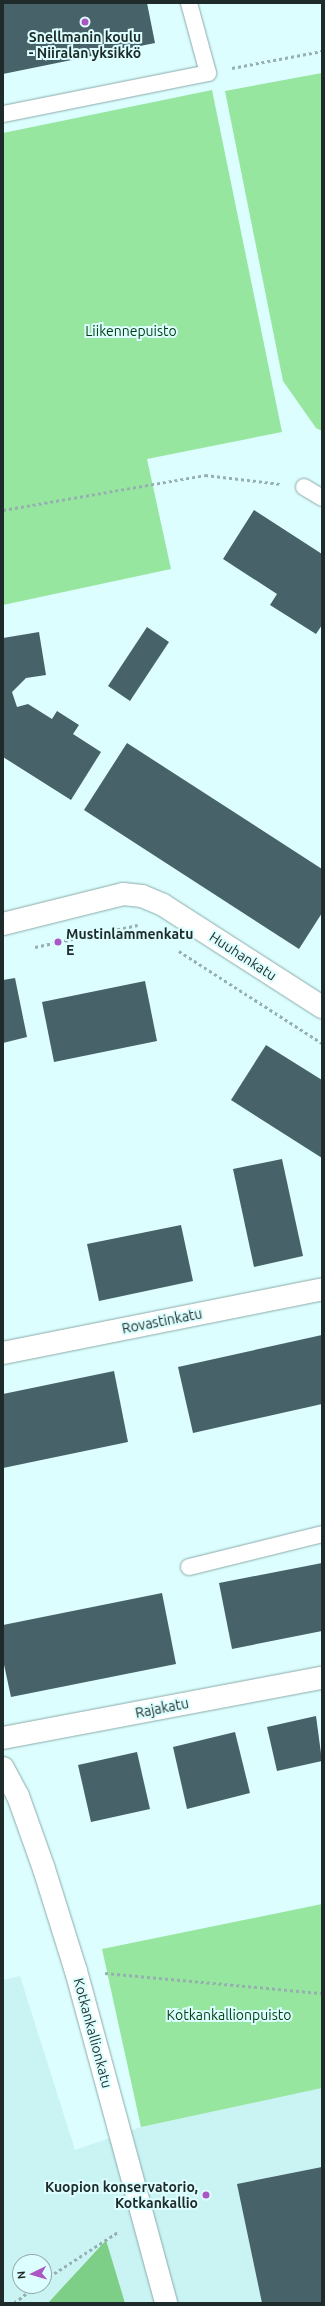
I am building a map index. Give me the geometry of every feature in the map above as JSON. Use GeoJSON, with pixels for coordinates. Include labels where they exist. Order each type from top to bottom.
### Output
{"type":"FeatureCollection","features":[{"type":"Feature","properties":{"kind":"street","name":"Huuhankatu"},"geometry":{"type":"LineString","coordinates":[[3,924],[123,894],[142,896],[163,905],[322,1007]]}},
{"type":"Feature","properties":{"kind":"street","name":"Rovastinkatu"},"geometry":{"type":"LineString","coordinates":[[3,1353],[322,1289]]}},
{"type":"Feature","properties":{"kind":"street","name":"Rajakatu"},"geometry":{"type":"LineString","coordinates":[[3,1738],[322,1678]]}},
{"type":"Feature","properties":{"kind":"street","name":"Kotkankallionkatu"},"geometry":{"type":"LineString","coordinates":[[3,1768],[18,1796],[42,1862],[76,1971],[166,2303]]}},
{"type":"Feature","properties":{"kind":"lane"},"geometry":{"type":"LineString","coordinates":[[3,114],[208,73],[191,4]]}},
{"type":"Feature","properties":{"kind":"lane"},"geometry":{"type":"LineString","coordinates":[[304,487],[322,498]]}},
{"type":"Feature","properties":{"kind":"lane"},"geometry":{"type":"LineString","coordinates":[[189,1567],[322,1534]]}},
{"type":"Feature","properties":{"kind":"path"},"geometry":{"type":"LineString","coordinates":[[208,73],[322,51]]}},
{"type":"Feature","properties":{"kind":"path"},"geometry":{"type":"LineString","coordinates":[[3,510],[205,475],[304,487]]}},
{"type":"Feature","properties":{"kind":"path"},"geometry":{"type":"LineString","coordinates":[[30,948],[139,925],[144,928]]}},
{"type":"Feature","properties":{"kind":"path"},"geometry":{"type":"LineString","coordinates":[[176,949],[322,1043]]}},
{"type":"Feature","properties":{"kind":"path"},"geometry":{"type":"LineString","coordinates":[[76,1971],[322,1993]]}},
{"type":"Feature","properties":{"kind":"path"},"geometry":{"type":"LineString","coordinates":[[52,2274],[74,2258],[143,2218]]}},
{"type":"Feature","properties":{"kind":"path"},"geometry":{"type":"LineString","coordinates":[[14,2303],[26,2294]]}},
{"type":"Feature","properties":{"kind":"shaded area","name":"Kuopion konservatorio, Kotkankallio"},"geometry":{"type":"Polygon","coordinates":[[[20,1976],[75,2150],[141,2127],[322,2088],[322,2303],[125,2303],[105,2240],[48,2303],[3,2303],[3,1980],[20,1976]]]}},
{"type":"Feature","properties":{"kind":"green space"},"geometry":{"type":"Polygon","coordinates":[[[322,73],[322,431],[316,428],[283,381],[225,91],[322,73]]]}},
{"type":"Feature","properties":{"kind":"green space","name":"Liikennepuisto"},"geometry":{"type":"Polygon","coordinates":[[[212,90],[282,432],[147,459],[171,569],[3,605],[3,133],[212,90]]]}},
{"type":"Feature","properties":{"kind":"green space","name":"Kotkankallionpuisto"},"geometry":{"type":"Polygon","coordinates":[[[322,1904],[322,2088],[141,2127],[102,1949],[322,1904]]]}},
{"type":"Feature","properties":{"kind":"green space"},"geometry":{"type":"Polygon","coordinates":[[[106,2240],[125,2303],[48,2303],[106,2240]]]}},
{"type":"Feature","properties":{"kind":"building","name":"Snellmanin koulu - Niiralan yksikkö"},"geometry":{"type":"Polygon","coordinates":[[[3,3],[147,3],[155,43],[3,74],[3,3]]]}},
{"type":"Feature","properties":{"kind":"building"},"geometry":{"type":"Polygon","coordinates":[[[254,510],[322,554],[322,625],[316,634],[270,605],[277,594],[223,559],[254,510]]]}},
{"type":"Feature","properties":{"kind":"building"},"geometry":{"type":"Polygon","coordinates":[[[147,627],[169,642],[130,701],[108,686],[147,627]]]}},
{"type":"Feature","properties":{"kind":"building"},"geometry":{"type":"Polygon","coordinates":[[[39,632],[46,675],[26,678],[12,692],[17,707],[28,704],[52,719],[57,711],[79,725],[73,734],[101,752],[71,800],[3,757],[3,638],[39,632]]]}},
{"type":"Feature","properties":{"kind":"building"},"geometry":{"type":"Polygon","coordinates":[[[127,743],[322,869],[322,913],[299,949],[84,810],[127,743]]]}},
{"type":"Feature","properties":{"kind":"building"},"geometry":{"type":"Polygon","coordinates":[[[15,978],[27,1037],[3,1043],[3,980],[15,978]]]}},
{"type":"Feature","properties":{"kind":"building"},"geometry":{"type":"Polygon","coordinates":[[[145,981],[157,1041],[54,1062],[42,1002],[145,981]]]}},
{"type":"Feature","properties":{"kind":"building"},"geometry":{"type":"Polygon","coordinates":[[[266,1045],[322,1080],[322,1158],[231,1100],[266,1045]]]}},
{"type":"Feature","properties":{"kind":"building"},"geometry":{"type":"Polygon","coordinates":[[[282,1159],[303,1256],[254,1267],[233,1169],[282,1159]]]}},
{"type":"Feature","properties":{"kind":"building"},"geometry":{"type":"Polygon","coordinates":[[[181,1225],[193,1281],[99,1301],[87,1244],[181,1225]]]}},
{"type":"Feature","properties":{"kind":"building"},"geometry":{"type":"Polygon","coordinates":[[[322,1335],[322,1404],[193,1433],[178,1367],[322,1335]]]}},
{"type":"Feature","properties":{"kind":"building"},"geometry":{"type":"Polygon","coordinates":[[[114,1371],[128,1442],[3,1468],[3,1394],[114,1371]]]}},
{"type":"Feature","properties":{"kind":"building"},"geometry":{"type":"Polygon","coordinates":[[[322,1563],[322,1631],[232,1649],[219,1583],[322,1563]]]}},
{"type":"Feature","properties":{"kind":"building"},"geometry":{"type":"Polygon","coordinates":[[[162,1593],[176,1664],[11,1697],[3,1660],[3,1625],[162,1593]]]}},
{"type":"Feature","properties":{"kind":"building"},"geometry":{"type":"Polygon","coordinates":[[[316,1716],[322,1761],[277,1771],[267,1727],[316,1716]]]}},
{"type":"Feature","properties":{"kind":"building"},"geometry":{"type":"Polygon","coordinates":[[[235,1732],[250,1793],[187,1809],[173,1747],[235,1732]]]}},
{"type":"Feature","properties":{"kind":"building"},"geometry":{"type":"Polygon","coordinates":[[[137,1752],[150,1809],[91,1822],[78,1765],[137,1752]]]}},
{"type":"Feature","properties":{"kind":"building"},"geometry":{"type":"Polygon","coordinates":[[[322,2167],[322,2303],[262,2303],[237,2184],[322,2167]]]}},
{"type":"Feature","properties":{"kind":"place","name":"Snellmanin koulu - Niiralan yksikkö"},"geometry":{"type":"Point","coordinates":[85,22]}},
{"type":"Feature","properties":{"kind":"place","name":"Mustinlammenkatu E"},"geometry":{"type":"Point","coordinates":[58,942]}},
{"type":"Feature","properties":{"kind":"place","name":"Kuopion konservatorio, Kotkankallio"},"geometry":{"type":"Point","coordinates":[206,2195]}}]}
